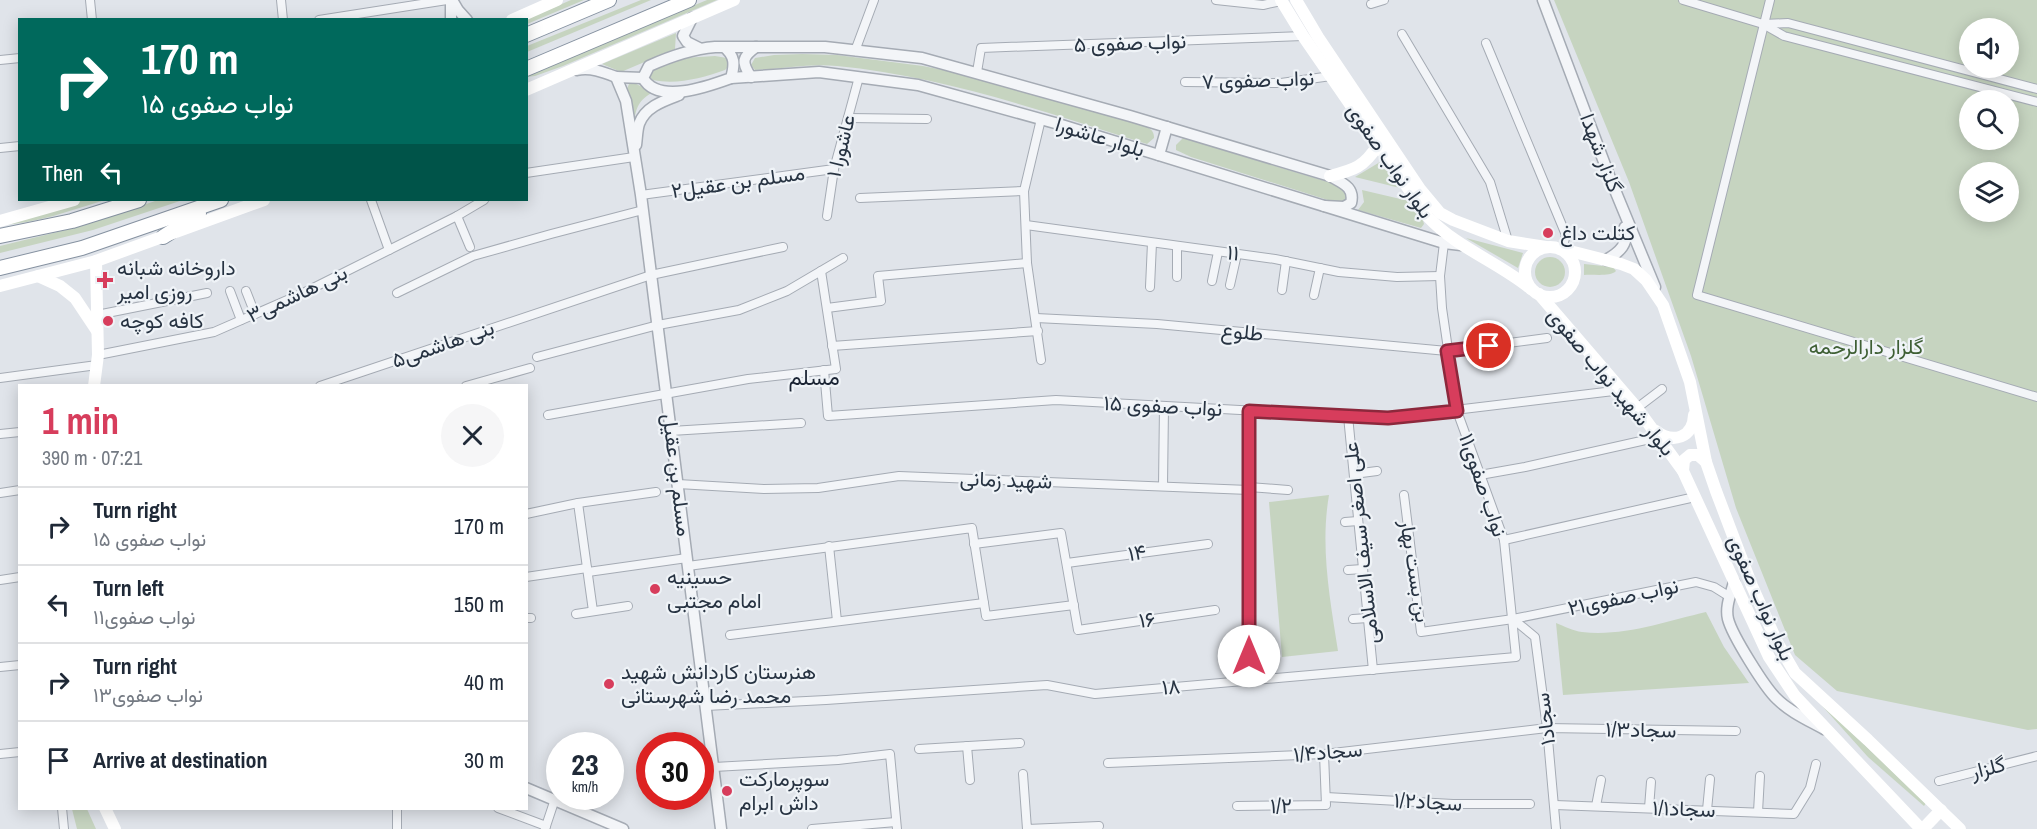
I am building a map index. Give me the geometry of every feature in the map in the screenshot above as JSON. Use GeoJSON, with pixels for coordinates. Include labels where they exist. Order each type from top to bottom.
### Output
{"type":"FeatureCollection","features":[{"type":"Feature","properties":{"kind":"highway"},"geometry":{"type":"LineString","coordinates":[[528,34],[609,0]]}},
{"type":"Feature","properties":{"kind":"highway"},"geometry":{"type":"LineString","coordinates":[[528,68],[689,0]]}},
{"type":"Feature","properties":{"kind":"highway"},"geometry":{"type":"LineString","coordinates":[[0,236],[72,221],[136,201]]}},
{"type":"Feature","properties":{"kind":"highway"},"geometry":{"type":"LineString","coordinates":[[0,268],[82,249],[219,201]]}},
{"type":"Feature","properties":{"kind":"highway"},"geometry":{"type":"LineString","coordinates":[[163,237],[220,201]]}},
{"type":"Feature","properties":{"kind":"main road"},"geometry":{"type":"LineString","coordinates":[[516,18],[557,0]]}},
{"type":"Feature","properties":{"kind":"main road"},"geometry":{"type":"LineString","coordinates":[[528,89],[734,0]]}},
{"type":"Feature","properties":{"kind":"main road","name":"بلوار نواب صفوی"},"geometry":{"type":"LineString","coordinates":[[1296,0],[1318,38],[1420,189],[1440,213],[1508,241],[1546,247]]}},
{"type":"Feature","properties":{"kind":"main road","name":"بلوار نواب صفوی"},"geometry":{"type":"LineString","coordinates":[[1281,1],[1428,217],[1461,246],[1515,276],[1535,292]]}},
{"type":"Feature","properties":{"kind":"main road"},"geometry":{"type":"LineString","coordinates":[[1330,176],[1352,171],[1368,160],[1378,145]]}},
{"type":"Feature","properties":{"kind":"main road"},"geometry":{"type":"LineString","coordinates":[[0,221],[70,201]]}},
{"type":"Feature","properties":{"kind":"main road"},"geometry":{"type":"LineString","coordinates":[[0,286],[96,261],[261,201]]}},
{"type":"Feature","properties":{"kind":"main road"},"geometry":{"type":"LineString","coordinates":[[1546,247],[1562,249],[1573,260],[1575,276],[1573,284],[1562,295],[1546,297],[1535,292],[1525,275],[1525,267],[1533,254],[1546,247]]}},
{"type":"Feature","properties":{"kind":"main road","name":"بلوار نواب صفوی"},"geometry":{"type":"LineString","coordinates":[[1562,249],[1634,269],[1646,280],[1663,305],[1690,382],[1706,462],[1752,586],[1786,660],[1796,673],[1960,829]]}},
{"type":"Feature","properties":{"kind":"main road"},"geometry":{"type":"LineString","coordinates":[[94,384],[97,360],[96,261]]}},
{"type":"Feature","properties":{"kind":"main road"},"geometry":{"type":"LineString","coordinates":[[38,276],[60,286],[75,298],[97,332]]}},
{"type":"Feature","properties":{"kind":"main road","name":"بلوار شهید نواب صفوی"},"geometry":{"type":"LineString","coordinates":[[1535,292],[1637,408],[1683,471]]}},
{"type":"Feature","properties":{"kind":"main road"},"geometry":{"type":"LineString","coordinates":[[1656,433],[1671,438],[1682,436],[1691,428],[1695,418],[1690,382]]}},
{"type":"Feature","properties":{"kind":"main road"},"geometry":{"type":"LineString","coordinates":[[1683,471],[1684,460],[1690,455],[1698,455],[1706,462]]}},
{"type":"Feature","properties":{"kind":"main road","name":"بلوار نواب صفوی"},"geometry":{"type":"LineString","coordinates":[[1683,471],[1765,649],[1781,676],[1795,696],[1922,829]]}},
{"type":"Feature","properties":{"kind":"main road"},"geometry":{"type":"LineString","coordinates":[[106,810],[115,829]]}},
{"type":"Feature","properties":{"kind":"main road"},"geometry":{"type":"LineString","coordinates":[[1922,829],[1941,810]]}},
{"type":"Feature","properties":{"kind":"street"},"geometry":{"type":"LineString","coordinates":[[90,0],[92,18]]}},
{"type":"Feature","properties":{"kind":"street"},"geometry":{"type":"LineString","coordinates":[[281,0],[283,18]]}},
{"type":"Feature","properties":{"kind":"street"},"geometry":{"type":"LineString","coordinates":[[334,18],[447,0]]}},
{"type":"Feature","properties":{"kind":"street"},"geometry":{"type":"LineString","coordinates":[[451,18],[452,0]]}},
{"type":"Feature","properties":{"kind":"street"},"geometry":{"type":"LineString","coordinates":[[452,0],[465,18]]}},
{"type":"Feature","properties":{"kind":"street"},"geometry":{"type":"LineString","coordinates":[[855,51],[874,0]]}},
{"type":"Feature","properties":{"kind":"street"},"geometry":{"type":"LineString","coordinates":[[1216,0],[1263,5],[1281,1]]}},
{"type":"Feature","properties":{"kind":"street"},"geometry":{"type":"LineString","coordinates":[[1371,4],[1384,0]]}},
{"type":"Feature","properties":{"kind":"street","name":"گلزار شهدا"},"geometry":{"type":"LineString","coordinates":[[1543,0],[1610,178],[1663,305]]}},
{"type":"Feature","properties":{"kind":"street"},"geometry":{"type":"LineString","coordinates":[[1683,0],[1763,24],[1784,36],[2037,102]]}},
{"type":"Feature","properties":{"kind":"street"},"geometry":{"type":"LineString","coordinates":[[1770,0],[1697,295],[2037,397]]}},
{"type":"Feature","properties":{"kind":"street"},"geometry":{"type":"LineString","coordinates":[[370,18],[379,12]]}},
{"type":"Feature","properties":{"kind":"street"},"geometry":{"type":"LineString","coordinates":[[692,18],[683,36],[687,42],[699,48]]}},
{"type":"Feature","properties":{"kind":"street"},"geometry":{"type":"LineString","coordinates":[[1763,24],[1788,23],[2037,89]]}},
{"type":"Feature","properties":{"kind":"street"},"geometry":{"type":"LineString","coordinates":[[1402,34],[1490,182],[1508,241]]}},
{"type":"Feature","properties":{"kind":"street","name":"نواب صفوی ۵"},"geometry":{"type":"LineString","coordinates":[[977,72],[981,48],[1303,36]]}},
{"type":"Feature","properties":{"kind":"street"},"geometry":{"type":"LineString","coordinates":[[1486,44],[1566,235],[1562,249]]}},
{"type":"Feature","properties":{"kind":"street"},"geometry":{"type":"LineString","coordinates":[[724,47],[734,60],[735,67],[731,78]]}},
{"type":"Feature","properties":{"kind":"street"},"geometry":{"type":"LineString","coordinates":[[751,77],[745,68],[744,60],[747,53],[756,47]]}},
{"type":"Feature","properties":{"kind":"street","name":"بلوار عاشورا"},"geometry":{"type":"LineString","coordinates":[[643,78],[649,66],[676,54],[699,48],[825,47],[922,58],[977,72],[1330,176]]}},
{"type":"Feature","properties":{"kind":"street"},"geometry":{"type":"LineString","coordinates":[[0,60],[18,58]]}},
{"type":"Feature","properties":{"kind":"street"},"geometry":{"type":"LineString","coordinates":[[566,72],[584,68],[616,77],[643,78],[651,88],[664,92],[696,89]]}},
{"type":"Feature","properties":{"kind":"street","name":"بلوار عاشورا"},"geometry":{"type":"LineString","coordinates":[[696,89],[731,78],[819,72],[918,85],[1041,119],[1444,243],[1461,246]]}},
{"type":"Feature","properties":{"kind":"street","name":"نواب صفوی ۷"},"geometry":{"type":"LineString","coordinates":[[1185,82],[1281,83],[1331,76]]}},
{"type":"Feature","properties":{"kind":"street","name":"مسلم بن عقیل"},"geometry":{"type":"LineString","coordinates":[[616,77],[626,101],[641,195],[709,732]]}},
{"type":"Feature","properties":{"kind":"street","name":"عاشورا ۱"},"geometry":{"type":"LineString","coordinates":[[827,216],[834,169],[859,77]]}},
{"type":"Feature","properties":{"kind":"street"},"geometry":{"type":"LineString","coordinates":[[528,172],[634,157],[639,124],[648,111],[665,100],[696,89]]}},
{"type":"Feature","properties":{"kind":"street"},"geometry":{"type":"LineString","coordinates":[[848,118],[927,119]]}},
{"type":"Feature","properties":{"kind":"street"},"geometry":{"type":"LineString","coordinates":[[1041,119],[1024,191],[1028,263],[1041,360]]}},
{"type":"Feature","properties":{"kind":"street"},"geometry":{"type":"LineString","coordinates":[[1159,155],[1167,127]]}},
{"type":"Feature","properties":{"kind":"street"},"geometry":{"type":"LineString","coordinates":[[0,148],[18,146]]}},
{"type":"Feature","properties":{"kind":"street","name":"مسلم بن عقیل۲"},"geometry":{"type":"LineString","coordinates":[[641,195],[834,169]]}},
{"type":"Feature","properties":{"kind":"street"},"geometry":{"type":"LineString","coordinates":[[1324,206],[1344,207],[1352,203],[1353,199],[1349,187],[1330,176]]}},
{"type":"Feature","properties":{"kind":"street"},"geometry":{"type":"LineString","coordinates":[[1606,260],[1621,250],[1627,236],[1610,178]]}},
{"type":"Feature","properties":{"kind":"street"},"geometry":{"type":"LineString","coordinates":[[860,198],[1024,191]]}},
{"type":"Feature","properties":{"kind":"street"},"geometry":{"type":"LineString","coordinates":[[371,201],[389,250]]}},
{"type":"Feature","properties":{"kind":"street","name":"بنی هاشمی۳"},"geometry":{"type":"LineString","coordinates":[[0,378],[97,360],[213,332],[301,294],[458,216],[482,201]]}},
{"type":"Feature","properties":{"kind":"street"},"geometry":{"type":"LineString","coordinates":[[397,293],[473,256],[643,210]]}},
{"type":"Feature","properties":{"kind":"street"},"geometry":{"type":"LineString","coordinates":[[458,216],[470,247]]}},
{"type":"Feature","properties":{"kind":"street","name":"۱۱"},"geometry":{"type":"LineString","coordinates":[[1026,225],[1286,261],[1339,272],[1397,277],[1440,276]]}},
{"type":"Feature","properties":{"kind":"street"},"geometry":{"type":"LineString","coordinates":[[1150,287],[1152,243]]}},
{"type":"Feature","properties":{"kind":"street","name":"۱۱نواب صفوی"},"geometry":{"type":"LineString","coordinates":[[1444,243],[1440,276],[1447,351],[1457,411],[1504,540],[1516,657]]}},
{"type":"Feature","properties":{"kind":"street"},"geometry":{"type":"LineString","coordinates":[[1177,246],[1177,277]]}},
{"type":"Feature","properties":{"kind":"street","name":"بنی هاشمی۵"},"geometry":{"type":"LineString","coordinates":[[325,384],[651,275],[783,247]]}},
{"type":"Feature","properties":{"kind":"street"},"geometry":{"type":"LineString","coordinates":[[1212,281],[1218,252]]}},
{"type":"Feature","properties":{"kind":"street"},"geometry":{"type":"LineString","coordinates":[[1230,285],[1237,254]]}},
{"type":"Feature","properties":{"kind":"street"},"geometry":{"type":"LineString","coordinates":[[537,357],[658,325],[739,310],[787,291],[843,258]]}},
{"type":"Feature","properties":{"kind":"street"},"geometry":{"type":"LineString","coordinates":[[1282,290],[1286,261]]}},
{"type":"Feature","properties":{"kind":"street"},"geometry":{"type":"LineString","coordinates":[[826,308],[881,301],[878,276],[1028,263]]}},
{"type":"Feature","properties":{"kind":"street"},"geometry":{"type":"LineString","coordinates":[[1314,295],[1320,268]]}},
{"type":"Feature","properties":{"kind":"street"},"geometry":{"type":"LineString","coordinates":[[548,415],[748,379],[836,369],[821,271]]}},
{"type":"Feature","properties":{"kind":"street"},"geometry":{"type":"LineString","coordinates":[[230,291],[241,320]]}},
{"type":"Feature","properties":{"kind":"street"},"geometry":{"type":"LineString","coordinates":[[246,291],[255,314]]}},
{"type":"Feature","properties":{"kind":"street"},"geometry":{"type":"LineString","coordinates":[[97,315],[207,293]]}},
{"type":"Feature","properties":{"kind":"street","name":"طلوع"},"geometry":{"type":"LineString","coordinates":[[1036,318],[1157,324],[1447,351],[1547,338]]}},
{"type":"Feature","properties":{"kind":"street"},"geometry":{"type":"LineString","coordinates":[[832,346],[1038,331]]}},
{"type":"Feature","properties":{"kind":"street"},"geometry":{"type":"LineString","coordinates":[[473,384],[530,368]]}},
{"type":"Feature","properties":{"kind":"street","name":"نواب صفوی ۱۵"},"geometry":{"type":"LineString","coordinates":[[824,370],[828,416],[1056,400],[1388,418],[1622,390]]}},
{"type":"Feature","properties":{"kind":"street"},"geometry":{"type":"LineString","coordinates":[[1637,408],[1662,389]]}},
{"type":"Feature","properties":{"kind":"street"},"geometry":{"type":"LineString","coordinates":[[1163,486],[1164,406]]}},
{"type":"Feature","properties":{"kind":"street"},"geometry":{"type":"LineString","coordinates":[[1249,411],[1249,679]]}},
{"type":"Feature","properties":{"kind":"street","name":"علی اصغر سیف الاسلامی"},"geometry":{"type":"LineString","coordinates":[[1348,416],[1373,670]]}},
{"type":"Feature","properties":{"kind":"street"},"geometry":{"type":"LineString","coordinates":[[671,431],[801,423]]}},
{"type":"Feature","properties":{"kind":"street"},"geometry":{"type":"LineString","coordinates":[[0,434],[18,432]]}},
{"type":"Feature","properties":{"kind":"street"},"geometry":{"type":"LineString","coordinates":[[1480,475],[1589,453],[1656,433]]}},
{"type":"Feature","properties":{"kind":"street"},"geometry":{"type":"LineString","coordinates":[[1354,474],[1377,471]]}},
{"type":"Feature","properties":{"kind":"street","name":"شهید زمانی"},"geometry":{"type":"LineString","coordinates":[[678,484],[764,489],[818,488],[899,476],[1288,490]]}},
{"type":"Feature","properties":{"kind":"street"},"geometry":{"type":"LineString","coordinates":[[0,493],[18,490]]}},
{"type":"Feature","properties":{"kind":"street"},"geometry":{"type":"LineString","coordinates":[[528,514],[578,503],[656,492]]}},
{"type":"Feature","properties":{"kind":"street","name":"بن بست بهار"},"geometry":{"type":"LineString","coordinates":[[1404,495],[1421,632],[1513,619]]}},
{"type":"Feature","properties":{"kind":"street"},"geometry":{"type":"LineString","coordinates":[[1504,540],[1695,497]]}},
{"type":"Feature","properties":{"kind":"street"},"geometry":{"type":"LineString","coordinates":[[578,503],[593,611]]}},
{"type":"Feature","properties":{"kind":"street"},"geometry":{"type":"LineString","coordinates":[[1345,522],[1359,521]]}},
{"type":"Feature","properties":{"kind":"street"},"geometry":{"type":"LineString","coordinates":[[528,577],[789,552],[972,528],[974,544],[986,616],[1074,605],[1061,533],[974,544]]}},
{"type":"Feature","properties":{"kind":"street","name":"۱۴"},"geometry":{"type":"LineString","coordinates":[[1067,563],[1208,544]]}},
{"type":"Feature","properties":{"kind":"street"},"geometry":{"type":"LineString","coordinates":[[830,546],[837,621]]}},
{"type":"Feature","properties":{"kind":"street"},"geometry":{"type":"LineString","coordinates":[[1348,570],[1363,569]]}},
{"type":"Feature","properties":{"kind":"street"},"geometry":{"type":"LineString","coordinates":[[0,580],[18,577]]}},
{"type":"Feature","properties":{"kind":"street","name":"۲۱نواب صفوی"},"geometry":{"type":"LineString","coordinates":[[1513,619],[1696,582],[1714,587],[1730,597]]}},
{"type":"Feature","properties":{"kind":"street"},"geometry":{"type":"LineString","coordinates":[[1734,582],[1728,604],[1728,618],[1741,647],[1775,698],[1797,715],[1828,731]]}},
{"type":"Feature","properties":{"kind":"street"},"geometry":{"type":"LineString","coordinates":[[730,634],[811,626],[984,603]]}},
{"type":"Feature","properties":{"kind":"street","name":"۱۶"},"geometry":{"type":"LineString","coordinates":[[1074,605],[1078,630],[1215,610]]}},
{"type":"Feature","properties":{"kind":"street"},"geometry":{"type":"LineString","coordinates":[[576,614],[628,606]]}},
{"type":"Feature","properties":{"kind":"street"},"geometry":{"type":"LineString","coordinates":[[1353,619],[1368,618]]}},
{"type":"Feature","properties":{"kind":"street","name":"۱سجاد"},"geometry":{"type":"LineString","coordinates":[[1513,619],[1535,637],[1547,728],[1556,829]]}},
{"type":"Feature","properties":{"kind":"street","name":"۱۸"},"geometry":{"type":"LineString","coordinates":[[706,706],[1047,685],[1095,694],[1516,657]]}},
{"type":"Feature","properties":{"kind":"street"},"geometry":{"type":"LineString","coordinates":[[0,667],[18,664]]}},
{"type":"Feature","properties":{"kind":"street","name":"۱/۳سجاد"},"geometry":{"type":"LineString","coordinates":[[1547,728],[1736,731]]}},
{"type":"Feature","properties":{"kind":"street","name":"۱/۴سجاد"},"geometry":{"type":"LineString","coordinates":[[1108,763],[1324,754],[1547,728]]}},
{"type":"Feature","properties":{"kind":"street"},"geometry":{"type":"LineString","coordinates":[[919,749],[1020,743]]}},
{"type":"Feature","properties":{"kind":"street"},"geometry":{"type":"LineString","coordinates":[[967,746],[970,780]]}},
{"type":"Feature","properties":{"kind":"street"},"geometry":{"type":"LineString","coordinates":[[0,754],[18,752]]}},
{"type":"Feature","properties":{"kind":"street"},"geometry":{"type":"LineString","coordinates":[[714,767],[838,760],[890,754],[897,826],[812,829]]}},
{"type":"Feature","properties":{"kind":"street"},"geometry":{"type":"LineString","coordinates":[[1324,754],[1326,801]]}},
{"type":"Feature","properties":{"kind":"street","name":"گلزار"},"geometry":{"type":"LineString","coordinates":[[1939,781],[2037,756]]}},
{"type":"Feature","properties":{"kind":"street","name":"۱/۱سجاد"},"geometry":{"type":"LineString","coordinates":[[1555,805],[1794,814],[1810,788],[1816,764]]}},
{"type":"Feature","properties":{"kind":"street","name":"مسلم بن عقیل"},"geometry":{"type":"LineString","coordinates":[[714,767],[721,829]]}},
{"type":"Feature","properties":{"kind":"street"},"geometry":{"type":"LineString","coordinates":[[1023,774],[1027,829],[1100,826]]}},
{"type":"Feature","properties":{"kind":"street"},"geometry":{"type":"LineString","coordinates":[[1758,812],[1760,776]]}},
{"type":"Feature","properties":{"kind":"street"},"geometry":{"type":"LineString","coordinates":[[1596,806],[1601,780]]}},
{"type":"Feature","properties":{"kind":"street"},"geometry":{"type":"LineString","coordinates":[[1707,810],[1710,780]]}},
{"type":"Feature","properties":{"kind":"street"},"geometry":{"type":"LineString","coordinates":[[1649,808],[1651,782]]}},
{"type":"Feature","properties":{"kind":"street"},"geometry":{"type":"LineString","coordinates":[[528,789],[546,796]]}},
{"type":"Feature","properties":{"kind":"street","name":"۱/۲سجاد"},"geometry":{"type":"LineString","coordinates":[[1326,801],[1530,804]]}},
{"type":"Feature","properties":{"kind":"street","name":"۱/۲"},"geometry":{"type":"LineString","coordinates":[[1237,806],[1326,801]]}},
{"type":"Feature","properties":{"kind":"street"},"geometry":{"type":"LineString","coordinates":[[63,810],[64,829]]}},
{"type":"Feature","properties":{"kind":"street"},"geometry":{"type":"LineString","coordinates":[[397,810],[397,829]]}},
{"type":"Feature","properties":{"kind":"street"},"geometry":{"type":"LineString","coordinates":[[503,810],[545,828],[551,810]]}},
{"type":"Feature","properties":{"kind":"street"},"geometry":{"type":"LineString","coordinates":[[580,810],[623,829]]}},
{"type":"Feature","properties":{"kind":"green space"},"geometry":{"type":"Polygon","coordinates":[[[571,0],[584,0],[528,24],[528,19],[571,0]]]}},
{"type":"Feature","properties":{"kind":"green space"},"geometry":{"type":"Polygon","coordinates":[[[641,0],[651,0],[528,52],[528,46],[641,0]]]}},
{"type":"Feature","properties":{"kind":"green space"},"geometry":{"type":"Polygon","coordinates":[[[707,0],[717,0],[563,66],[535,76],[528,77],[528,74],[707,0]]]}},
{"type":"Feature","properties":{"kind":"green space","name":"گلزار دارالرحمه"},"geometry":{"type":"Polygon","coordinates":[[[1554,0],[2037,0],[2037,729],[2028,730],[1837,691],[1795,655],[1736,508],[1691,356],[1629,182],[1554,0]]]}},
{"type":"Feature","properties":{"kind":"green space"},"geometry":{"type":"Polygon","coordinates":[[[676,33],[675,49],[621,72],[602,64],[676,33]]]}},
{"type":"Feature","properties":{"kind":"green space"},"geometry":{"type":"Polygon","coordinates":[[[802,54],[837,55],[953,72],[1142,125],[1150,128],[1154,138],[1147,144],[1032,108],[916,78],[827,65],[755,70],[751,65],[755,58],[802,54]]]}},
{"type":"Feature","properties":{"kind":"green space"},"geometry":{"type":"Polygon","coordinates":[[[715,56],[727,58],[728,67],[725,70],[680,81],[653,80],[650,77],[651,73],[658,68],[673,61],[715,56]]]}},
{"type":"Feature","properties":{"kind":"green space"},"geometry":{"type":"Polygon","coordinates":[[[634,83],[653,92],[639,104],[634,123],[627,89],[629,84],[634,83]]]}},
{"type":"Feature","properties":{"kind":"green space"},"geometry":{"type":"Polygon","coordinates":[[[1183,138],[1338,185],[1345,189],[1346,199],[1341,203],[1334,202],[1191,157],[1176,150],[1176,145],[1183,138]]]}},
{"type":"Feature","properties":{"kind":"green space"},"geometry":{"type":"Polygon","coordinates":[[[1380,162],[1400,188],[1355,177],[1380,162]]]}},
{"type":"Feature","properties":{"kind":"green space"},"geometry":{"type":"Polygon","coordinates":[[[1362,190],[1409,201],[1422,217],[1424,224],[1421,228],[1358,210],[1364,202],[1362,190]]]}},
{"type":"Feature","properties":{"kind":"green space"},"geometry":{"type":"Polygon","coordinates":[[[80,201],[102,201],[40,219],[0,225],[54,211],[80,201]]]}},
{"type":"Feature","properties":{"kind":"green space"},"geometry":{"type":"Polygon","coordinates":[[[155,201],[180,201],[93,230],[0,253],[0,246],[82,226],[155,201]]]}},
{"type":"Feature","properties":{"kind":"green space"},"geometry":{"type":"Polygon","coordinates":[[[1466,238],[1523,253],[1518,268],[1466,238]]]}},
{"type":"Feature","properties":{"kind":"green space"},"geometry":{"type":"Polygon","coordinates":[[[1550,257],[1561,261],[1565,272],[1561,283],[1550,287],[1539,283],[1535,272],[1539,261],[1550,257]]]}},
{"type":"Feature","properties":{"kind":"green space"},"geometry":{"type":"Polygon","coordinates":[[[1584,264],[1613,267],[1616,271],[1606,275],[1584,275],[1584,264]]]}},
{"type":"Feature","properties":{"kind":"green space"},"geometry":{"type":"Polygon","coordinates":[[[1329,495],[1326,514],[1326,554],[1338,651],[1282,657],[1269,502],[1329,495]]]}},
{"type":"Feature","properties":{"kind":"green space"},"geometry":{"type":"Polygon","coordinates":[[[1706,612],[1724,647],[1749,683],[1563,695],[1556,623],[1582,632],[1613,632],[1645,627],[1706,612]]]}},
{"type":"Feature","properties":{"kind":"green space"},"geometry":{"type":"Polygon","coordinates":[[[1816,699],[1926,803],[1924,806],[1868,757],[1816,699]]]}},
{"type":"Feature","properties":{"kind":"green space"},"geometry":{"type":"Polygon","coordinates":[[[72,810],[87,810],[96,829],[77,829],[72,810]]]}},
{"type":"Feature","properties":{"kind":"place","name":"کتلت داغ"},"geometry":{"type":"Point","coordinates":[1548,233]}},
{"type":"Feature","properties":{"kind":"place","name":"داروخانه شبانه روزی امیر"},"geometry":{"type":"Point","coordinates":[105,280]}},
{"type":"Feature","properties":{"kind":"place","name":"کافه کوچه"},"geometry":{"type":"Point","coordinates":[108,321]}},
{"type":"Feature","properties":{"kind":"place","name":"حسینیه امام مجتبی"},"geometry":{"type":"Point","coordinates":[655,589]}},
{"type":"Feature","properties":{"kind":"place","name":"هنرستان کاردانش شهید محمد رضا شهرستانی"},"geometry":{"type":"Point","coordinates":[609,684]}},
{"type":"Feature","properties":{"kind":"place","name":"سوپرمارکت داش ابرام"},"geometry":{"type":"Point","coordinates":[727,791]}},
{"type":"Feature","properties":{"kind":"district","name":"مسلم"},"geometry":{"type":"Point","coordinates":[814,377]}},
{"type":"Feature","properties":{"kind":"route"},"geometry":{"type":"LineString","coordinates":[[1249,656],[1249,411],[1388,418],[1457,411],[1447,351],[1489,346]]}}]}
